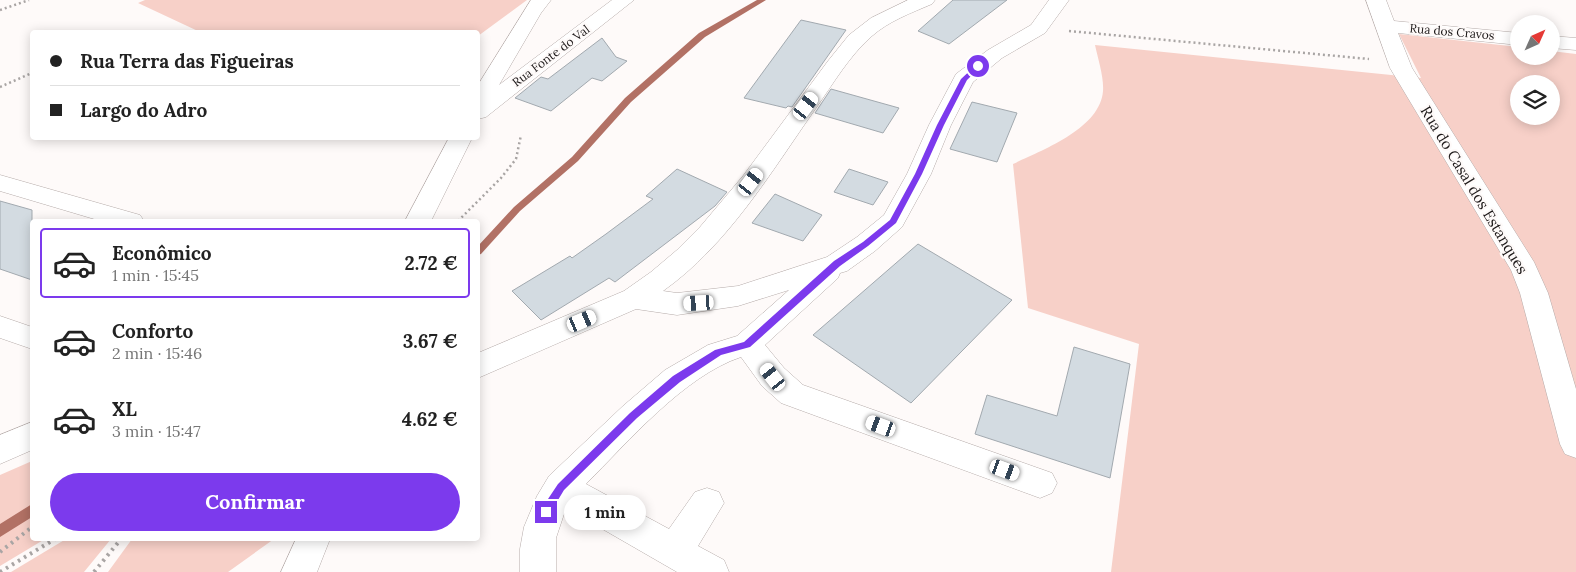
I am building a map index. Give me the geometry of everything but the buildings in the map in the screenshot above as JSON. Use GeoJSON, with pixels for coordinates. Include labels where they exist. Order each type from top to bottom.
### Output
{"type":"FeatureCollection","features":[{"type":"Feature","properties":{"kind":"street"},"geometry":{"type":"LineString","coordinates":[[480,99],[532,11],[541,0]]}},
{"type":"Feature","properties":{"kind":"street","name":"Rua Fonte do Val"},"geometry":{"type":"LineString","coordinates":[[480,110],[624,0]]}},
{"type":"Feature","properties":{"kind":"street"},"geometry":{"type":"LineString","coordinates":[[480,365],[634,298],[680,262],[729,211],[839,62],[865,32],[902,10],[925,0]]}},
{"type":"Feature","properties":{"kind":"street"},"geometry":{"type":"LineString","coordinates":[[538,572],[538,546],[541,525],[551,501],[561,487],[634,415],[676,379],[718,353],[747,344],[837,264],[893,222],[919,174],[940,125],[964,79],[995,54],[1038,29],[1059,0]]}},
{"type":"Feature","properties":{"kind":"street","name":"Rua do Casal dos Estanques"},"geometry":{"type":"LineString","coordinates":[[1376,0],[1398,62],[1524,269],[1534,293],[1576,444]]}},
{"type":"Feature","properties":{"kind":"street","name":"Rua dos Cravos"},"geometry":{"type":"LineString","coordinates":[[1385,26],[1510,38]]}},
{"type":"Feature","properties":{"kind":"street"},"geometry":{"type":"LineString","coordinates":[[1560,43],[1576,44]]}},
{"type":"Feature","properties":{"kind":"street"},"geometry":{"type":"LineString","coordinates":[[419,219],[459,140]]}},
{"type":"Feature","properties":{"kind":"street"},"geometry":{"type":"LineString","coordinates":[[0,183],[125,219]]}},
{"type":"Feature","properties":{"kind":"street"},"geometry":{"type":"LineString","coordinates":[[634,298],[678,304],[738,296],[837,264]]}},
{"type":"Feature","properties":{"kind":"street"},"geometry":{"type":"LineString","coordinates":[[0,327],[30,337]]}},
{"type":"Feature","properties":{"kind":"street"},"geometry":{"type":"LineString","coordinates":[[747,344],[773,377],[792,394],[1040,483]]}},
{"type":"Feature","properties":{"kind":"street"},"geometry":{"type":"LineString","coordinates":[[0,450],[30,437]]}},
{"type":"Feature","properties":{"kind":"street"},"geometry":{"type":"LineString","coordinates":[[561,487],[711,572]]}},
{"type":"Feature","properties":{"kind":"street"},"geometry":{"type":"LineString","coordinates":[[674,551],[707,503]]}},
{"type":"Feature","properties":{"kind":"street"},"geometry":{"type":"LineString","coordinates":[[299,572],[312,541]]}},
{"type":"Feature","properties":{"kind":"path"},"geometry":{"type":"LineString","coordinates":[[0,10],[29,0]]}},
{"type":"Feature","properties":{"kind":"path"},"geometry":{"type":"LineString","coordinates":[[1038,29],[1398,62]]}},
{"type":"Feature","properties":{"kind":"path"},"geometry":{"type":"LineString","coordinates":[[0,87],[30,74]]}},
{"type":"Feature","properties":{"kind":"path"},"geometry":{"type":"LineString","coordinates":[[460,219],[516,159],[521,135]]}},
{"type":"Feature","properties":{"kind":"path"},"geometry":{"type":"LineString","coordinates":[[0,552],[30,529]]}},
{"type":"Feature","properties":{"kind":"path"},"geometry":{"type":"LineString","coordinates":[[0,572],[52,541]]}},
{"type":"Feature","properties":{"kind":"path"},"geometry":{"type":"LineString","coordinates":[[94,572],[119,541]]}},
{"type":"Feature","properties":{"kind":"shaded area"},"geometry":{"type":"Polygon","coordinates":[[[145,0],[527,0],[480,35],[480,30],[196,30],[138,3],[145,0]]]}},
{"type":"Feature","properties":{"kind":"shaded area"},"geometry":{"type":"Polygon","coordinates":[[[1399,34],[1510,46],[1510,65],[1560,65],[1560,52],[1576,54],[1576,572],[1111,572],[1139,344],[1028,308],[1013,164],[1068,136],[1092,116],[1099,104],[1103,91],[1102,74],[1095,45],[1421,78],[1399,34]]]}},
{"type":"Feature","properties":{"kind":"shaded area"},"geometry":{"type":"Polygon","coordinates":[[[30,462],[30,541],[42,541],[0,566],[0,475],[30,462]]]}},
{"type":"Feature","properties":{"kind":"shaded area"},"geometry":{"type":"Polygon","coordinates":[[[63,541],[109,541],[84,572],[11,572],[63,541]]]}},
{"type":"Feature","properties":{"kind":"shaded area"},"geometry":{"type":"Polygon","coordinates":[[[131,541],[271,541],[228,572],[108,572],[131,541]]]}},
{"type":"Feature","properties":{"kind":"waterway"},"geometry":{"type":"LineString","coordinates":[[480,250],[517,209],[575,159],[628,100],[702,35],[762,0]]}},
{"type":"Feature","properties":{"kind":"waterway"},"geometry":{"type":"LineString","coordinates":[[0,531],[30,511]]}},
{"type":"Feature","properties":{"kind":"route"},"geometry":{"type":"LineString","coordinates":[[546,512],[561,487],[634,415],[676,379],[718,353],[747,344],[837,264],[893,222],[919,174],[940,125],[964,79],[978,66]]}}]}
